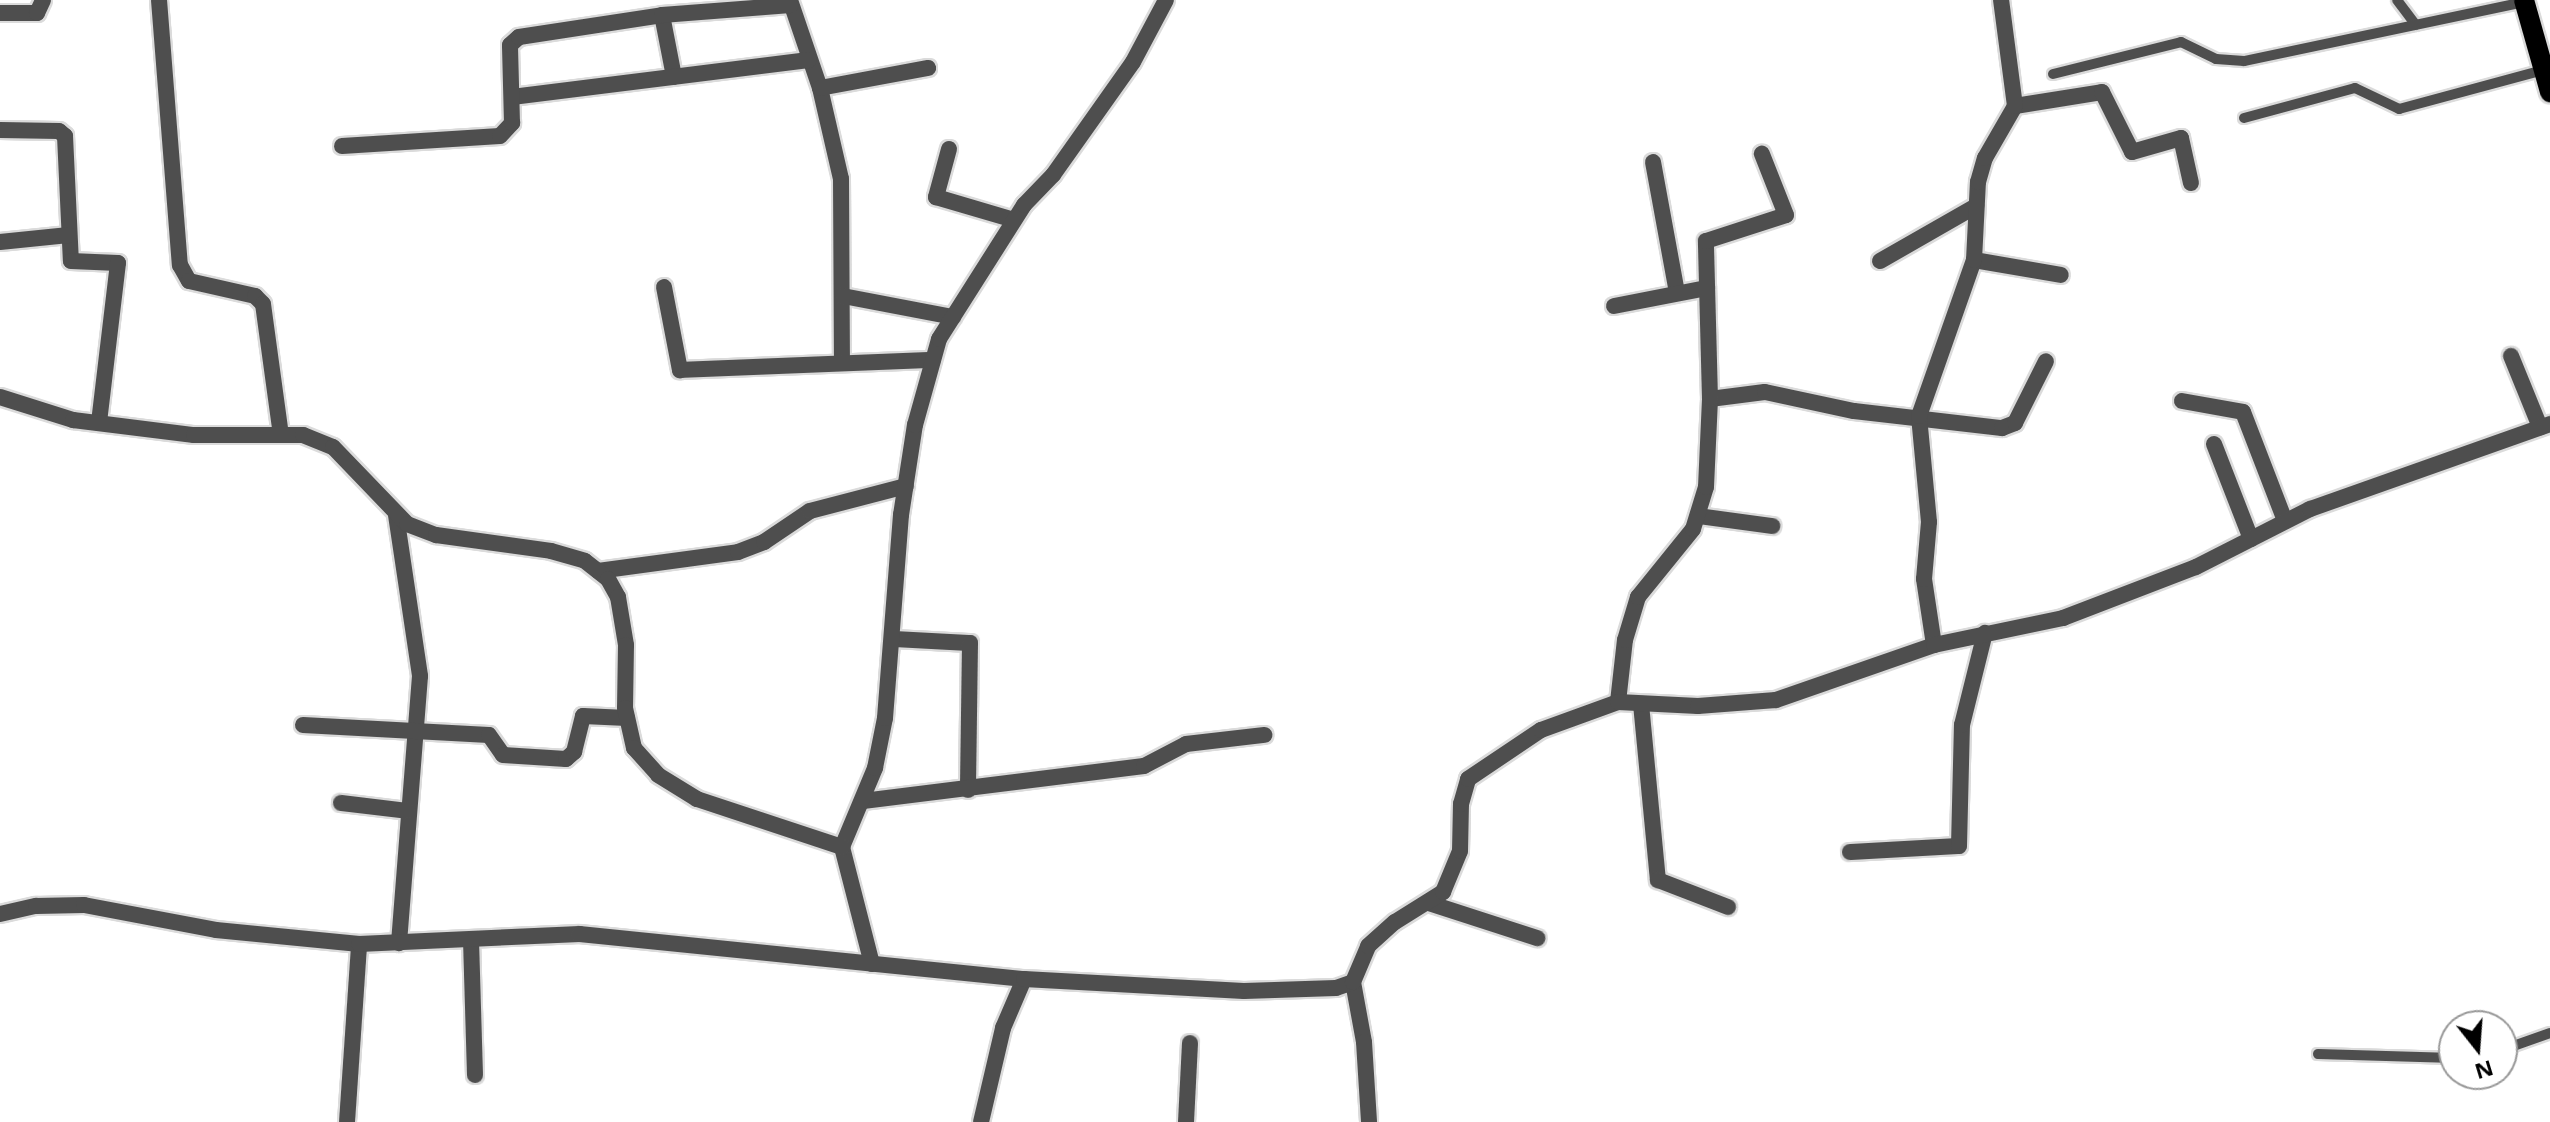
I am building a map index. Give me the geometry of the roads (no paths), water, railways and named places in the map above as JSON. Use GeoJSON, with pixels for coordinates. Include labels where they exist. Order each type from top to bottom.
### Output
{"type":"FeatureCollection","features":[{"type":"Feature","properties":{"kind":"main road"},"geometry":{"type":"LineString","coordinates":[[2524,1],[2550,92]]}},
{"type":"Feature","properties":{"kind":"street"},"geometry":{"type":"LineString","coordinates":[[0,13],[37,13],[43,0]]}},
{"type":"Feature","properties":{"kind":"street"},"geometry":{"type":"LineString","coordinates":[[159,0],[180,265],[189,281],[255,296],[263,304],[281,435]]}},
{"type":"Feature","properties":{"kind":"street"},"geometry":{"type":"LineString","coordinates":[[643,0],[645,18]]}},
{"type":"Feature","properties":{"kind":"street"},"geometry":{"type":"LineString","coordinates":[[872,964],[842,847],[863,801],[885,718],[906,486],[933,360],[953,317],[1014,220],[1133,62],[1166,0]]}},
{"type":"Feature","properties":{"kind":"street"},"geometry":{"type":"LineString","coordinates":[[1934,645],[1924,579],[1929,522],[1919,416],[1974,260],[1976,206],[1985,158],[2015,106],[2001,0]]}},
{"type":"Feature","properties":{"kind":"street"},"geometry":{"type":"LineString","coordinates":[[342,146],[500,136],[512,123],[510,45],[519,37],[662,15],[790,2],[820,88],[841,179],[842,363]]}},
{"type":"Feature","properties":{"kind":"street"},"geometry":{"type":"LineString","coordinates":[[662,15],[674,77]]}},
{"type":"Feature","properties":{"kind":"street"},"geometry":{"type":"LineString","coordinates":[[512,97],[809,60]]}},
{"type":"Feature","properties":{"kind":"street"},"geometry":{"type":"LineString","coordinates":[[820,88],[928,68]]}},
{"type":"Feature","properties":{"kind":"street"},"geometry":{"type":"LineString","coordinates":[[2015,106],[2102,92],[2132,152],[2181,138],[2191,183]]}},
{"type":"Feature","properties":{"kind":"street"},"geometry":{"type":"LineString","coordinates":[[0,130],[59,131],[65,136],[71,261],[115,260],[119,269],[99,423]]}},
{"type":"Feature","properties":{"kind":"street"},"geometry":{"type":"LineString","coordinates":[[949,149],[936,197],[1014,220]]}},
{"type":"Feature","properties":{"kind":"street"},"geometry":{"type":"LineString","coordinates":[[1618,702],[1625,640],[1638,597],[1698,516],[1706,487],[1710,399],[1708,239],[1786,215],[1762,154]]}},
{"type":"Feature","properties":{"kind":"street"},"geometry":{"type":"LineString","coordinates":[[1653,162],[1677,293]]}},
{"type":"Feature","properties":{"kind":"street"},"geometry":{"type":"LineString","coordinates":[[1880,261],[1976,206]]}},
{"type":"Feature","properties":{"kind":"street"},"geometry":{"type":"LineString","coordinates":[[0,242],[69,235]]}},
{"type":"Feature","properties":{"kind":"street"},"geometry":{"type":"LineString","coordinates":[[1974,260],[2061,275]]}},
{"type":"Feature","properties":{"kind":"street"},"geometry":{"type":"LineString","coordinates":[[664,287],[680,370],[933,360]]}},
{"type":"Feature","properties":{"kind":"street"},"geometry":{"type":"LineString","coordinates":[[1614,306],[1707,288]]}},
{"type":"Feature","properties":{"kind":"street"},"geometry":{"type":"LineString","coordinates":[[843,296],[953,317]]}},
{"type":"Feature","properties":{"kind":"street"},"geometry":{"type":"LineString","coordinates":[[1369,1122],[1367,1069],[1353,982],[1368,946],[1395,922],[1443,892],[1460,851],[1461,804],[1468,779],[1541,730],[1618,702],[1776,700],[1934,645],[2063,618],[2196,567],[2285,521],[2545,425],[2511,356]]}},
{"type":"Feature","properties":{"kind":"street"},"geometry":{"type":"LineString","coordinates":[[1710,399],[1765,392],[1854,411],[2010,427],[2046,361]]}},
{"type":"Feature","properties":{"kind":"street"},"geometry":{"type":"LineString","coordinates":[[0,397],[99,423],[194,435],[303,435],[333,447],[396,515],[436,535],[551,551],[585,561],[598,571],[618,597],[626,645],[627,718],[634,748],[658,775],[697,799],[842,847]]}},
{"type":"Feature","properties":{"kind":"street"},"geometry":{"type":"LineString","coordinates":[[2182,401],[2243,412],[2285,521]]}},
{"type":"Feature","properties":{"kind":"street"},"geometry":{"type":"LineString","coordinates":[[2214,444],[2251,539]]}},
{"type":"Feature","properties":{"kind":"street"},"geometry":{"type":"LineString","coordinates":[[598,571],[738,552],[764,542],[810,511],[906,486]]}},
{"type":"Feature","properties":{"kind":"street"},"geometry":{"type":"LineString","coordinates":[[396,515],[418,647],[416,729],[399,943]]}},
{"type":"Feature","properties":{"kind":"street"},"geometry":{"type":"LineString","coordinates":[[1698,516],[1772,526]]}},
{"type":"Feature","properties":{"kind":"street"},"geometry":{"type":"LineString","coordinates":[[1850,852],[1959,846],[1962,725],[1985,633]]}},
{"type":"Feature","properties":{"kind":"street"},"geometry":{"type":"LineString","coordinates":[[893,639],[970,643],[968,790]]}},
{"type":"Feature","properties":{"kind":"street"},"geometry":{"type":"LineString","coordinates":[[1641,704],[1658,880],[1728,907]]}},
{"type":"Feature","properties":{"kind":"street"},"geometry":{"type":"LineString","coordinates":[[303,725],[489,735],[503,755],[566,759],[574,752],[583,716],[627,718]]}},
{"type":"Feature","properties":{"kind":"street"},"geometry":{"type":"LineString","coordinates":[[863,801],[1144,766],[1186,744],[1264,735]]}},
{"type":"Feature","properties":{"kind":"street"},"geometry":{"type":"LineString","coordinates":[[341,803],[408,811]]}},
{"type":"Feature","properties":{"kind":"street"},"geometry":{"type":"LineString","coordinates":[[1429,903],[1537,938]]}},
{"type":"Feature","properties":{"kind":"street"},"geometry":{"type":"LineString","coordinates":[[0,914],[36,906],[84,905],[216,930],[359,944],[580,934],[1024,979],[1244,991],[1305,990],[1353,982]]}},
{"type":"Feature","properties":{"kind":"street"},"geometry":{"type":"LineString","coordinates":[[471,940],[475,1075]]}},
{"type":"Feature","properties":{"kind":"street"},"geometry":{"type":"LineString","coordinates":[[347,1122],[359,944]]}},
{"type":"Feature","properties":{"kind":"street"},"geometry":{"type":"LineString","coordinates":[[981,1122],[1003,1028],[1024,979]]}},
{"type":"Feature","properties":{"kind":"street"},"geometry":{"type":"LineString","coordinates":[[1186,1122],[1190,1043]]}},
{"type":"Feature","properties":{"kind":"lane"},"geometry":{"type":"LineString","coordinates":[[2397,0],[2416,25]]}},
{"type":"Feature","properties":{"kind":"lane"},"geometry":{"type":"LineString","coordinates":[[2053,74],[2185,42],[2216,59],[2244,61],[2524,1]]}},
{"type":"Feature","properties":{"kind":"lane"},"geometry":{"type":"LineString","coordinates":[[2244,118],[2355,88],[2399,109],[2544,70]]}},
{"type":"Feature","properties":{"kind":"lane"},"geometry":{"type":"LineString","coordinates":[[2518,1044],[2550,1033]]}},
{"type":"Feature","properties":{"kind":"lane"},"geometry":{"type":"LineString","coordinates":[[2318,1054],[2438,1058]]}}]}
